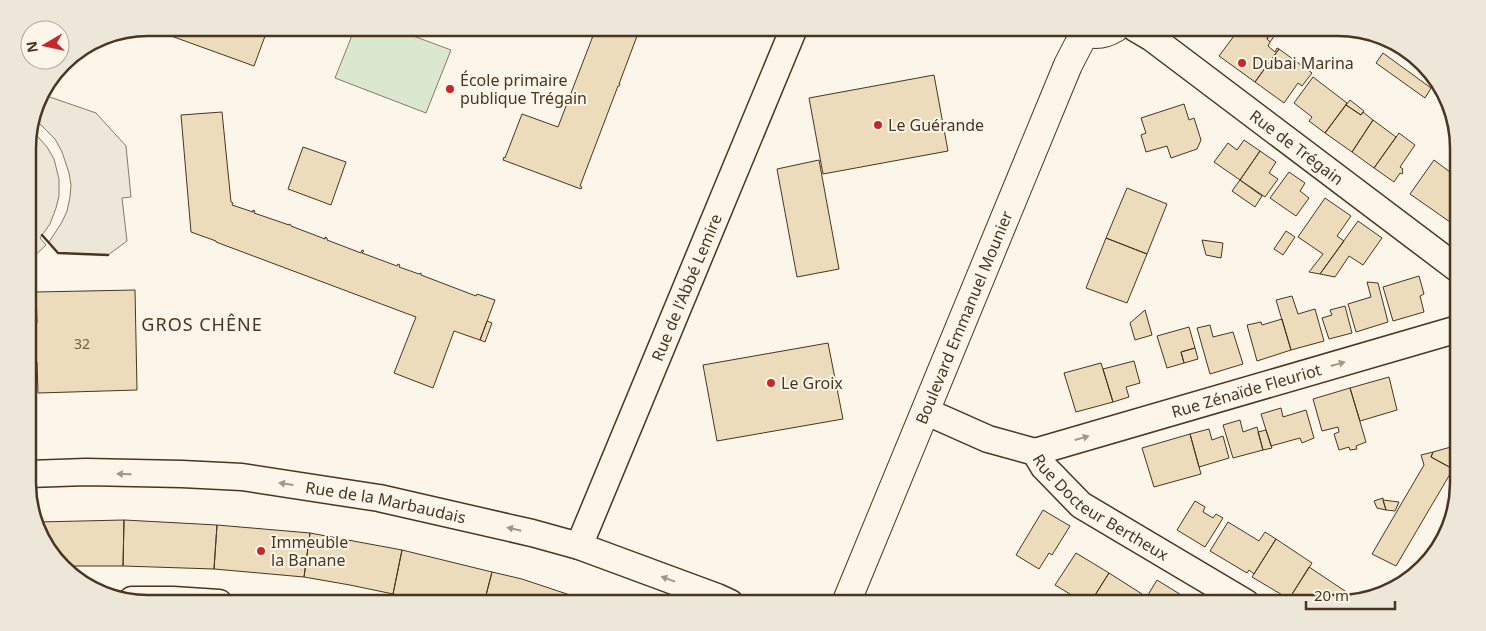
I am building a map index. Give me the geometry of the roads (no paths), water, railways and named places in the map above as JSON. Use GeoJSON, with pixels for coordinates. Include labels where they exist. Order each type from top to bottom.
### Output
{"type":"FeatureCollection","features":[{"type":"Feature","properties":{"kind":"street","name":"Rue de l'Abbé Lemire"},"geometry":{"type":"LineString","coordinates":[[579,546],[791,36]]}},
{"type":"Feature","properties":{"kind":"street","name":"Boulevard Emmanuel Mounier"},"geometry":{"type":"LineString","coordinates":[[849,595],[1079,36]]}},
{"type":"Feature","properties":{"kind":"street","name":"Rue de Trégain"},"geometry":{"type":"LineString","coordinates":[[1149,36],[1450,263]]}},
{"type":"Feature","properties":{"kind":"street","name":"Rue Zénaïde Fleuriot"},"geometry":{"type":"LineString","coordinates":[[1035,452],[1450,331]]}},
{"type":"Feature","properties":{"kind":"street","name":"Rue Docteur Bertheux"},"geometry":{"type":"LineString","coordinates":[[925,411],[988,439],[1035,452],[1044,466],[1081,505],[1233,595]]}},
{"type":"Feature","properties":{"kind":"street","name":"Rue de la Marbaudais"},"geometry":{"type":"LineString","coordinates":[[36,474],[86,472],[242,477],[379,498],[532,533],[579,546],[712,595]]}},
{"type":"Feature","properties":{"kind":"place","name":"Dubai Marina"},"geometry":{"type":"Point","coordinates":[1242,63]}},
{"type":"Feature","properties":{"kind":"place","name":"École primaire publique Trégain"},"geometry":{"type":"Point","coordinates":[450,89]}},
{"type":"Feature","properties":{"kind":"place","name":"Le Guérande"},"geometry":{"type":"Point","coordinates":[878,125]}},
{"type":"Feature","properties":{"kind":"place","name":"Le Groix"},"geometry":{"type":"Point","coordinates":[771,383]}},
{"type":"Feature","properties":{"kind":"place","name":"Immeuble la Banane"},"geometry":{"type":"Point","coordinates":[261,551]}},
{"type":"Feature","properties":{"kind":"district","name":"GROS CHÊNE"},"geometry":{"type":"Point","coordinates":[202,324]}}]}
